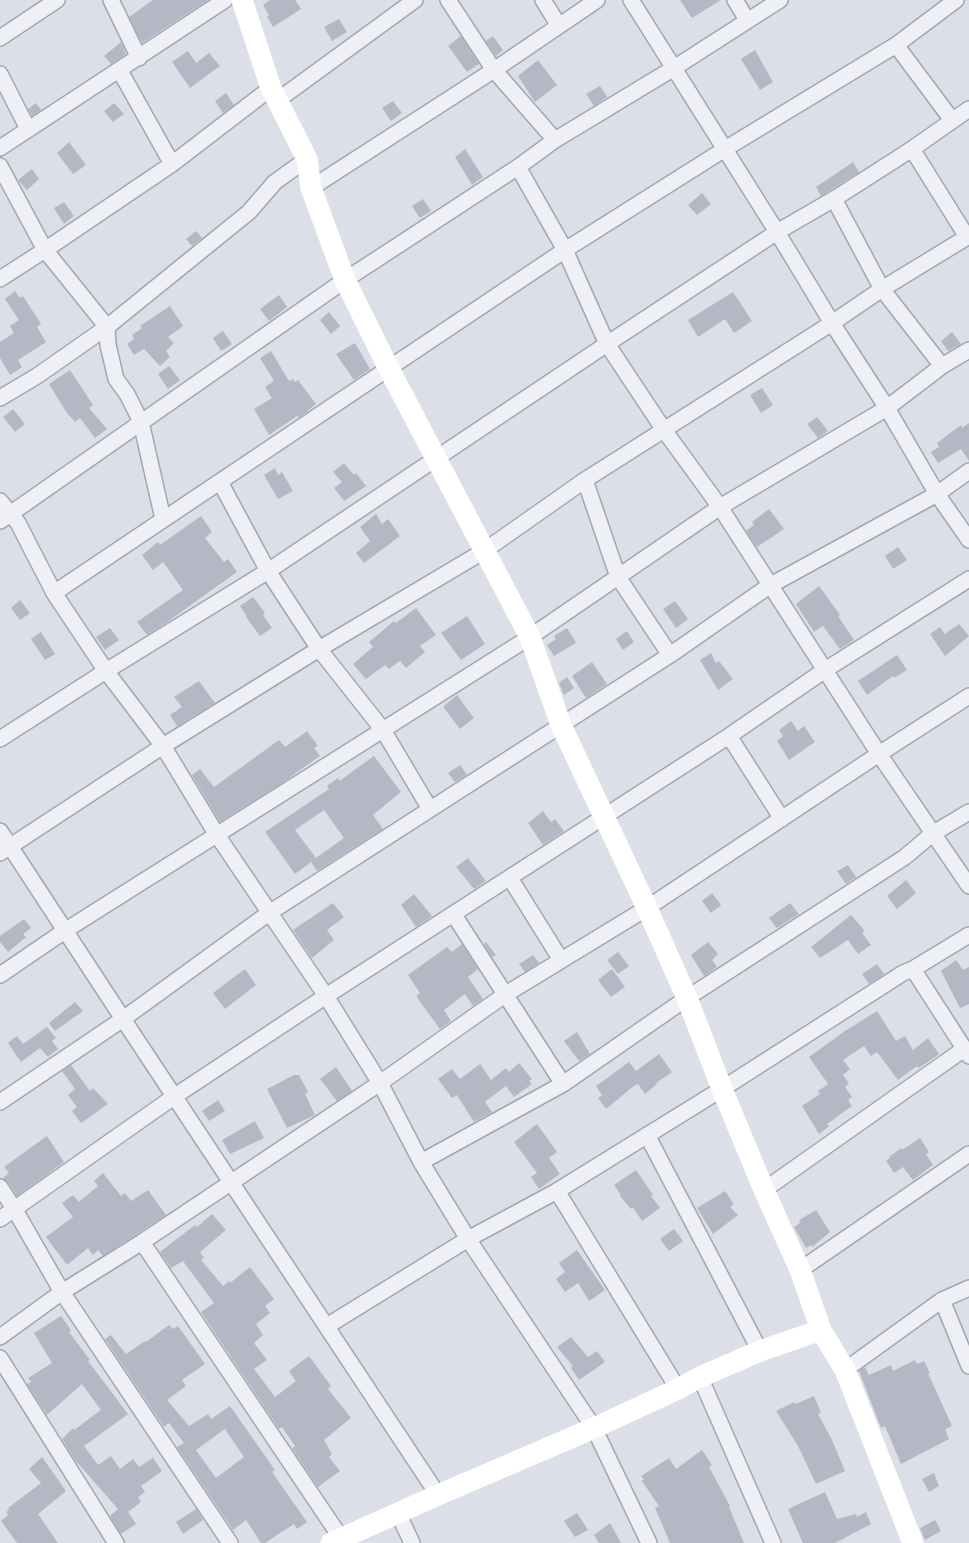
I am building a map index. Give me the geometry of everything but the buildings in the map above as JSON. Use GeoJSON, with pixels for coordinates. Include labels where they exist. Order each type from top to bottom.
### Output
{"type":"FeatureCollection","features":[{"type":"Feature","properties":{"kind":"street"},"geometry":{"type":"LineString","coordinates":[[0,38],[56,0]]}},
{"type":"Feature","properties":{"kind":"street"},"geometry":{"type":"LineString","coordinates":[[111,0],[138,58]]}},
{"type":"Feature","properties":{"kind":"street"},"geometry":{"type":"LineString","coordinates":[[0,148],[120,71],[225,0]]}},
{"type":"Feature","properties":{"kind":"street"},"geometry":{"type":"LineString","coordinates":[[242,0],[274,94],[307,158],[311,188],[345,280],[436,460],[530,637],[561,725],[687,998],[722,1089],[800,1270],[821,1330],[845,1370],[910,1542]]}},
{"type":"Feature","properties":{"kind":"street"},"geometry":{"type":"LineString","coordinates":[[0,279],[415,0]]}},
{"type":"Feature","properties":{"kind":"street"},"geometry":{"type":"LineString","coordinates":[[448,0],[494,70],[555,140]]}},
{"type":"Feature","properties":{"kind":"street"},"geometry":{"type":"LineString","coordinates":[[543,0],[559,26]]}},
{"type":"Feature","properties":{"kind":"street"},"geometry":{"type":"LineString","coordinates":[[311,188],[494,70],[597,0]]}},
{"type":"Feature","properties":{"kind":"street"},"geometry":{"type":"LineString","coordinates":[[631,0],[887,408],[937,494],[969,540]]}},
{"type":"Feature","properties":{"kind":"street"},"geometry":{"type":"LineString","coordinates":[[735,0],[747,20]]}},
{"type":"Feature","properties":{"kind":"street"},"geometry":{"type":"LineString","coordinates":[[5,518],[345,280],[518,167],[555,140],[674,68],[780,0]]}},
{"type":"Feature","properties":{"kind":"street"},"geometry":{"type":"LineString","coordinates":[[54,593],[565,250],[725,149],[896,45],[956,0]]}},
{"type":"Feature","properties":{"kind":"street"},"geometry":{"type":"LineString","coordinates":[[896,45],[952,120]]}},
{"type":"Feature","properties":{"kind":"street"},"geometry":{"type":"LineString","coordinates":[[120,71],[172,164]]}},
{"type":"Feature","properties":{"kind":"street"},"geometry":{"type":"LineString","coordinates":[[0,74],[28,129]]}},
{"type":"Feature","properties":{"kind":"street"},"geometry":{"type":"LineString","coordinates":[[0,739],[268,571],[607,344],[777,232],[834,199],[912,149],[969,109]]}},
{"type":"Feature","properties":{"kind":"street"},"geometry":{"type":"LineString","coordinates":[[5,850],[163,746],[319,649],[484,551],[585,480],[832,323],[882,289],[968,237],[912,149]]}},
{"type":"Feature","properties":{"kind":"street"},"geometry":{"type":"LineString","coordinates":[[0,398],[37,376],[107,327],[249,212],[274,182],[307,158]]}},
{"type":"Feature","properties":{"kind":"street"},"geometry":{"type":"LineString","coordinates":[[0,166],[45,250],[107,327],[108,345],[116,379],[127,394],[141,422],[163,519]]}},
{"type":"Feature","properties":{"kind":"street"},"geometry":{"type":"LineString","coordinates":[[518,167],[565,250],[607,344],[664,430],[720,507],[769,586],[879,754],[969,886]]}},
{"type":"Feature","properties":{"kind":"street"},"geometry":{"type":"LineString","coordinates":[[834,199],[882,289],[942,366]]}},
{"type":"Feature","properties":{"kind":"street"},"geometry":{"type":"LineString","coordinates":[[0,976],[66,930],[530,637],[720,507],[887,408],[942,366],[969,350]]}},
{"type":"Feature","properties":{"kind":"street"},"geometry":{"type":"LineString","coordinates":[[0,1102],[123,1019],[269,913],[430,808],[670,656],[769,586],[937,494],[969,471]]}},
{"type":"Feature","properties":{"kind":"street"},"geometry":{"type":"LineString","coordinates":[[585,480],[618,577],[670,656]]}},
{"type":"Feature","properties":{"kind":"street"},"geometry":{"type":"LineString","coordinates":[[220,482],[268,571],[319,649],[383,730],[430,808]]}},
{"type":"Feature","properties":{"kind":"street"},"geometry":{"type":"LineString","coordinates":[[0,501],[5,518]]}},
{"type":"Feature","properties":{"kind":"street"},"geometry":{"type":"LineString","coordinates":[[5,518],[18,523],[54,593],[106,671],[163,746],[217,836],[326,996],[380,1083],[421,1162],[468,1239],[594,1428],[649,1543]]}},
{"type":"Feature","properties":{"kind":"street"},"geometry":{"type":"LineString","coordinates":[[0,1219],[175,1096],[326,996],[604,818],[825,670],[969,579]]}},
{"type":"Feature","properties":{"kind":"street"},"geometry":{"type":"LineString","coordinates":[[0,1337],[62,1292],[142,1242],[380,1083],[506,994],[647,908],[969,696]]}},
{"type":"Feature","properties":{"kind":"street"},"geometry":{"type":"LineString","coordinates":[[729,736],[782,819]]}},
{"type":"Feature","properties":{"kind":"street"},"geometry":{"type":"LineString","coordinates":[[421,1162],[563,1084],[687,998],[905,857],[932,834],[969,812]]}},
{"type":"Feature","properties":{"kind":"street"},"geometry":{"type":"LineString","coordinates":[[0,830],[5,850],[66,930],[438,1495]]}},
{"type":"Feature","properties":{"kind":"street"},"geometry":{"type":"LineString","coordinates":[[510,878],[561,960]]}},
{"type":"Feature","properties":{"kind":"street"},"geometry":{"type":"LineString","coordinates":[[454,915],[563,1084]]}},
{"type":"Feature","properties":{"kind":"street"},"geometry":{"type":"LineString","coordinates":[[327,1326],[468,1239],[557,1191],[722,1089],[903,973],[913,969],[969,935]]}},
{"type":"Feature","properties":{"kind":"street"},"geometry":{"type":"LineString","coordinates":[[764,1190],[966,1052],[913,969]]}},
{"type":"Feature","properties":{"kind":"street"},"geometry":{"type":"LineString","coordinates":[[647,1135],[760,1350]]}},
{"type":"Feature","properties":{"kind":"street"},"geometry":{"type":"LineString","coordinates":[[800,1270],[969,1154]]}},
{"type":"Feature","properties":{"kind":"street"},"geometry":{"type":"LineString","coordinates":[[0,1187],[62,1292],[230,1543]]}},
{"type":"Feature","properties":{"kind":"street"},"geometry":{"type":"LineString","coordinates":[[557,1191],[678,1389]]}},
{"type":"Feature","properties":{"kind":"street"},"geometry":{"type":"LineString","coordinates":[[142,1242],[336,1541],[594,1428],[760,1350],[821,1330]]}},
{"type":"Feature","properties":{"kind":"street"},"geometry":{"type":"LineString","coordinates":[[845,1370],[942,1300],[969,1288]]}},
{"type":"Feature","properties":{"kind":"street"},"geometry":{"type":"LineString","coordinates":[[942,1300],[969,1366]]}},
{"type":"Feature","properties":{"kind":"street"},"geometry":{"type":"LineString","coordinates":[[0,1358],[116,1543]]}},
{"type":"Feature","properties":{"kind":"street"},"geometry":{"type":"LineString","coordinates":[[700,1377],[773,1543]]}},
{"type":"Feature","properties":{"kind":"street"},"geometry":{"type":"LineString","coordinates":[[398,1513],[412,1543]]}}]}
